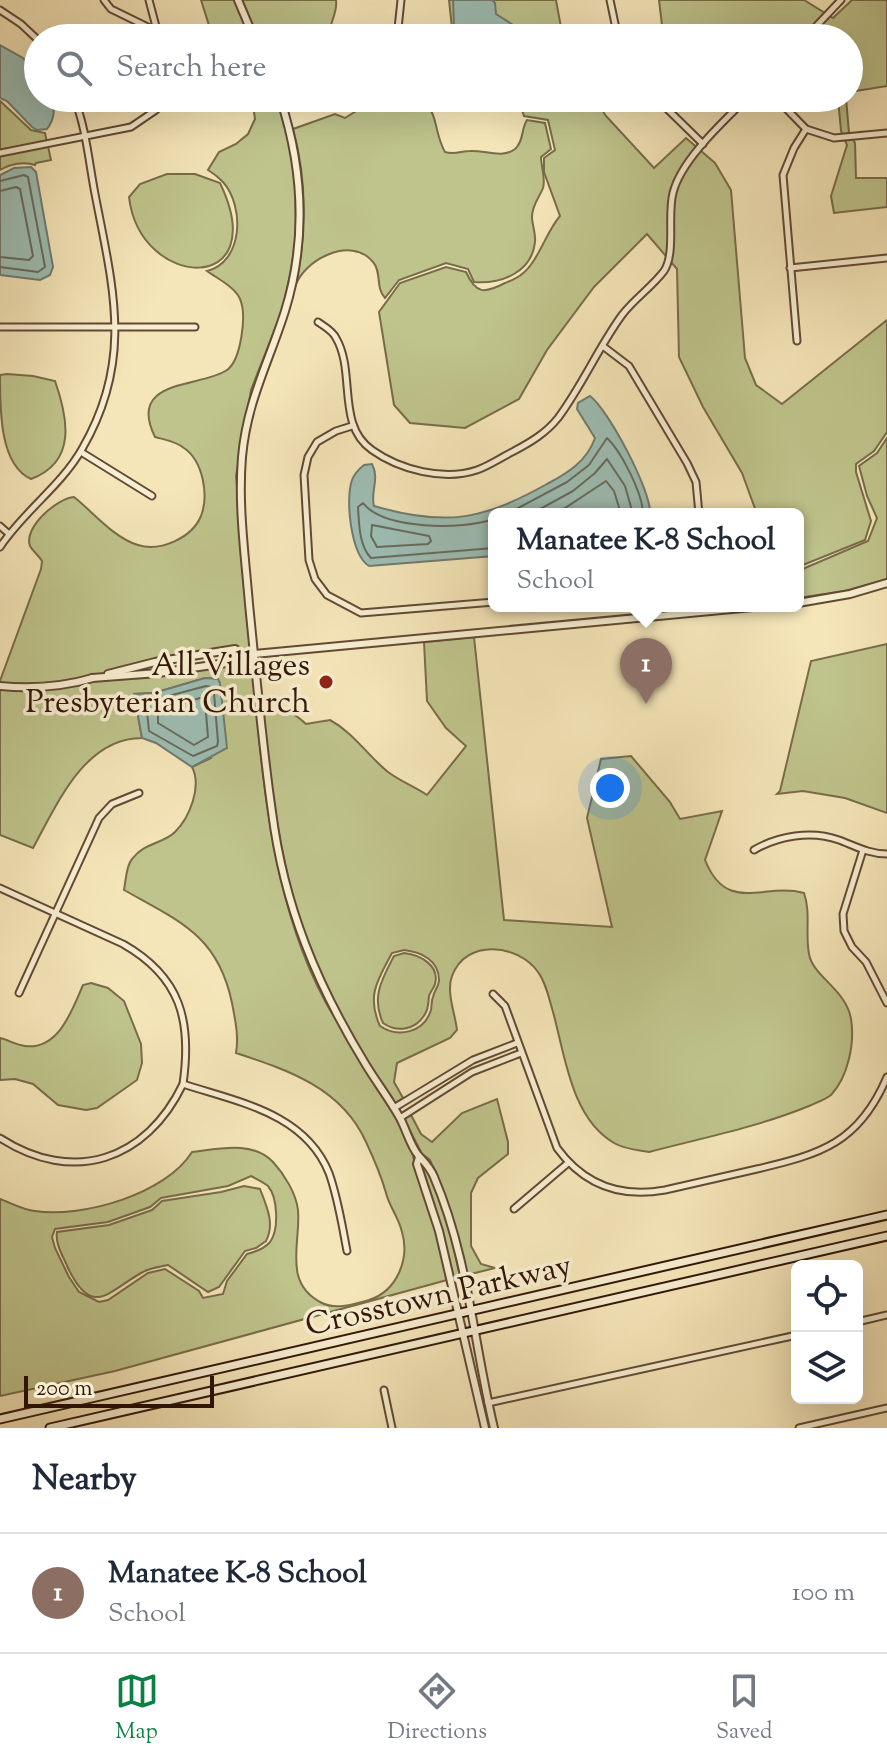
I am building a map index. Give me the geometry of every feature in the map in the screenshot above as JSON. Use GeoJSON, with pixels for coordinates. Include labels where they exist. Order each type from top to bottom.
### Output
{"type":"FeatureCollection","features":[{"type":"Feature","properties":{"kind":"main road","name":"Crosstown Parkway"},"geometry":{"type":"LineString","coordinates":[[0,1419],[887,1215]]}},
{"type":"Feature","properties":{"kind":"main road","name":"Crosstown Parkway"},"geometry":{"type":"LineString","coordinates":[[50,1428],[887,1236]]}},
{"type":"Feature","properties":{"kind":"street"},"geometry":{"type":"LineString","coordinates":[[104,0],[111,9],[142,24]]}},
{"type":"Feature","properties":{"kind":"street"},"geometry":{"type":"LineString","coordinates":[[149,0],[154,24]]}},
{"type":"Feature","properties":{"kind":"street"},"geometry":{"type":"LineString","coordinates":[[238,0],[248,24]]}},
{"type":"Feature","properties":{"kind":"street"},"geometry":{"type":"LineString","coordinates":[[398,24],[401,0]]}},
{"type":"Feature","properties":{"kind":"street"},"geometry":{"type":"LineString","coordinates":[[610,0],[615,24]]}},
{"type":"Feature","properties":{"kind":"street"},"geometry":{"type":"LineString","coordinates":[[818,24],[841,0]]}},
{"type":"Feature","properties":{"kind":"street"},"geometry":{"type":"LineString","coordinates":[[0,10],[24,27]]}},
{"type":"Feature","properties":{"kind":"street"},"geometry":{"type":"LineString","coordinates":[[0,547],[65,475],[81,452],[95,427],[111,381],[117,327],[110,270],[78,112]]}},
{"type":"Feature","properties":{"kind":"street"},"geometry":{"type":"LineString","coordinates":[[0,153],[140,123],[154,112]]}},
{"type":"Feature","properties":{"kind":"street"},"geometry":{"type":"LineString","coordinates":[[284,112],[298,170],[300,235],[285,312],[254,391],[242,458],[241,512],[272,817],[291,906],[326,997],[400,1118],[419,1157],[427,1161],[445,1206],[471,1311],[494,1428]]}},
{"type":"Feature","properties":{"kind":"street"},"geometry":{"type":"LineString","coordinates":[[670,112],[703,144]]}},
{"type":"Feature","properties":{"kind":"street"},"geometry":{"type":"LineString","coordinates":[[318,322],[335,335],[344,356],[352,426],[369,448],[392,462],[425,471],[454,474],[477,470],[536,440],[557,419],[622,316],[665,269],[669,256],[670,206],[674,189],[703,144],[734,112]]}},
{"type":"Feature","properties":{"kind":"street"},"geometry":{"type":"LineString","coordinates":[[790,112],[806,129],[834,138],[887,133]]}},
{"type":"Feature","properties":{"kind":"street"},"geometry":{"type":"LineString","coordinates":[[797,341],[783,175],[806,129]]}},
{"type":"Feature","properties":{"kind":"street"},"geometry":{"type":"LineString","coordinates":[[790,268],[887,258]]}},
{"type":"Feature","properties":{"kind":"street"},"geometry":{"type":"LineString","coordinates":[[0,327],[195,327]]}},
{"type":"Feature","properties":{"kind":"street"},"geometry":{"type":"LineString","coordinates":[[604,347],[629,366],[687,463],[696,482],[698,508]]}},
{"type":"Feature","properties":{"kind":"street"},"geometry":{"type":"LineString","coordinates":[[352,426],[317,442],[308,457],[304,475],[309,560],[315,579],[327,595],[361,613],[488,602]]}},
{"type":"Feature","properties":{"kind":"street"},"geometry":{"type":"LineString","coordinates":[[81,452],[152,496]]}},
{"type":"Feature","properties":{"kind":"street"},"geometry":{"type":"LineString","coordinates":[[0,526],[9,534]]}},
{"type":"Feature","properties":{"kind":"street"},"geometry":{"type":"LineString","coordinates":[[804,602],[850,594],[887,583]]}},
{"type":"Feature","properties":{"kind":"street"},"geometry":{"type":"LineString","coordinates":[[92,678],[233,662],[244,655],[701,612]]}},
{"type":"Feature","properties":{"kind":"street"},"geometry":{"type":"LineString","coordinates":[[0,686],[29,688],[67,685],[166,660],[235,649],[244,655]]}},
{"type":"Feature","properties":{"kind":"street"},"geometry":{"type":"LineString","coordinates":[[166,660],[168,671]]}},
{"type":"Feature","properties":{"kind":"street"},"geometry":{"type":"LineString","coordinates":[[19,993],[103,812],[117,801],[139,793]]}},
{"type":"Feature","properties":{"kind":"street"},"geometry":{"type":"LineString","coordinates":[[754,850],[770,841],[805,835],[836,839],[863,850],[887,854]]}},
{"type":"Feature","properties":{"kind":"street"},"geometry":{"type":"LineString","coordinates":[[863,850],[843,914],[844,931],[852,947],[866,962],[887,1003]]}},
{"type":"Feature","properties":{"kind":"street"},"geometry":{"type":"LineString","coordinates":[[0,888],[142,955],[168,982],[179,1001],[186,1028],[187,1054],[183,1084],[174,1102],[152,1131],[137,1144],[101,1159],[76,1162],[49,1160],[20,1151],[0,1138]]}},
{"type":"Feature","properties":{"kind":"street"},"geometry":{"type":"LineString","coordinates":[[493,994],[505,1006],[557,1148],[568,1163],[613,1190],[644,1194],[809,1157],[831,1147],[851,1132],[878,1100],[887,1077]]}},
{"type":"Feature","properties":{"kind":"street"},"geometry":{"type":"LineString","coordinates":[[394,1108],[473,1060],[517,1043]]}},
{"type":"Feature","properties":{"kind":"street"},"geometry":{"type":"LineString","coordinates":[[400,1118],[472,1072],[521,1053]]}},
{"type":"Feature","properties":{"kind":"street"},"geometry":{"type":"LineString","coordinates":[[183,1084],[267,1112],[291,1124],[307,1139],[328,1172],[347,1251]]}},
{"type":"Feature","properties":{"kind":"street"},"geometry":{"type":"LineString","coordinates":[[878,1100],[887,1105]]}},
{"type":"Feature","properties":{"kind":"street"},"geometry":{"type":"LineString","coordinates":[[419,1157],[417,1164],[439,1231],[485,1428]]}},
{"type":"Feature","properties":{"kind":"street"},"geometry":{"type":"LineString","coordinates":[[514,1209],[568,1163]]}},
{"type":"Feature","properties":{"kind":"street"},"geometry":{"type":"LineString","coordinates":[[863,1321],[887,1315]]}},
{"type":"Feature","properties":{"kind":"street"},"geometry":{"type":"LineString","coordinates":[[488,1403],[791,1336]]}},
{"type":"Feature","properties":{"kind":"street"},"geometry":{"type":"LineString","coordinates":[[384,1390],[391,1428]]}},
{"type":"Feature","properties":{"kind":"street"},"geometry":{"type":"LineString","coordinates":[[799,1428],[887,1408]]}},
{"type":"Feature","properties":{"kind":"green space"},"geometry":{"type":"Polygon","coordinates":[[[201,0],[235,0],[244,24],[209,24],[201,0]]]}},
{"type":"Feature","properties":{"kind":"green space"},"geometry":{"type":"Polygon","coordinates":[[[242,0],[336,0],[331,24],[252,24],[242,0]]]}},
{"type":"Feature","properties":{"kind":"green space"},"geometry":{"type":"Polygon","coordinates":[[[449,0],[556,0],[560,24],[452,24],[449,0]]]}},
{"type":"Feature","properties":{"kind":"green space"},"geometry":{"type":"Polygon","coordinates":[[[659,0],[804,0],[833,18],[852,0],[887,0],[887,86],[863,90],[863,24],[662,24],[659,0]]]}},
{"type":"Feature","properties":{"kind":"green space"},"geometry":{"type":"Polygon","coordinates":[[[0,101],[31,130],[45,133],[51,160],[35,165],[17,164],[0,170],[0,101]]]}},
{"type":"Feature","properties":{"kind":"green space"},"geometry":{"type":"Polygon","coordinates":[[[254,112],[281,112],[295,170],[296,234],[282,311],[251,390],[236,476],[251,650],[152,665],[154,671],[251,658],[265,789],[280,877],[292,919],[306,961],[325,1001],[404,1134],[436,1231],[447,1280],[115,1371],[0,1396],[0,1199],[35,1211],[76,1211],[122,1200],[144,1191],[180,1167],[192,1152],[245,1148],[265,1155],[273,1162],[292,1191],[298,1210],[298,1273],[310,1295],[322,1303],[345,1306],[379,1296],[394,1282],[404,1253],[401,1227],[356,1123],[343,1108],[312,1084],[275,1066],[236,1053],[237,1034],[232,1003],[217,961],[179,921],[124,890],[132,859],[143,849],[175,832],[190,810],[196,783],[192,767],[211,758],[218,679],[205,678],[154,693],[134,694],[142,738],[122,741],[88,761],[63,794],[33,848],[0,835],[0,681],[41,569],[42,561],[30,546],[29,538],[37,522],[59,502],[74,497],[129,542],[156,547],[183,537],[201,516],[204,489],[196,461],[174,442],[155,437],[149,418],[150,404],[170,388],[227,370],[236,357],[243,326],[240,299],[230,287],[207,271],[219,266],[234,245],[237,232],[235,205],[223,182],[208,170],[219,152],[248,134],[255,119],[254,112]],[[251,1176],[228,1186],[161,1198],[150,1207],[108,1222],[55,1229],[52,1237],[79,1292],[99,1302],[108,1300],[148,1273],[165,1269],[199,1291],[203,1298],[223,1294],[227,1281],[247,1254],[259,1250],[273,1237],[275,1206],[268,1186],[251,1176]]]}},
{"type":"Feature","properties":{"kind":"green space"},"geometry":{"type":"Polygon","coordinates":[[[355,112],[432,112],[445,152],[449,153],[510,152],[520,142],[527,120],[545,123],[551,149],[541,157],[544,184],[532,213],[535,242],[528,261],[514,274],[485,282],[474,282],[468,269],[446,263],[399,280],[385,298],[373,262],[364,254],[341,251],[317,260],[307,268],[295,287],[302,248],[304,208],[301,168],[293,129],[335,114],[345,118],[355,112]]]}},
{"type":"Feature","properties":{"kind":"green space"},"geometry":{"type":"Polygon","coordinates":[[[523,112],[603,112],[654,168],[686,138],[715,163],[731,190],[745,358],[756,385],[782,404],[887,320],[887,432],[874,451],[856,464],[871,521],[865,540],[804,565],[804,508],[755,508],[742,473],[703,407],[679,357],[677,269],[647,234],[594,287],[547,350],[519,399],[465,428],[410,423],[394,405],[379,312],[400,283],[446,267],[466,272],[473,285],[481,290],[498,287],[528,269],[560,216],[544,172],[544,158],[555,150],[548,120],[524,116],[523,112]]]}},
{"type":"Feature","properties":{"kind":"green space"},"geometry":{"type":"Polygon","coordinates":[[[839,112],[847,112],[849,133],[855,143],[856,178],[887,178],[887,207],[834,213],[831,196],[847,145],[841,131],[839,112]]]}},
{"type":"Feature","properties":{"kind":"green space"},"geometry":{"type":"Polygon","coordinates":[[[167,174],[195,174],[220,183],[232,220],[230,246],[218,262],[199,268],[177,264],[155,250],[138,228],[129,197],[140,184],[167,174]]]}},
{"type":"Feature","properties":{"kind":"green space"},"geometry":{"type":"Polygon","coordinates":[[[0,375],[55,381],[63,410],[65,438],[62,450],[56,462],[31,479],[13,462],[4,436],[0,375]]]}},
{"type":"Feature","properties":{"kind":"green space"},"geometry":{"type":"Polygon","coordinates":[[[887,438],[887,579],[845,591],[804,597],[804,568],[868,541],[877,518],[859,466],[877,453],[887,438]]]}},
{"type":"Feature","properties":{"kind":"green space"},"geometry":{"type":"Polygon","coordinates":[[[474,637],[504,920],[612,927],[587,818],[601,759],[631,756],[670,802],[680,819],[722,811],[705,860],[714,877],[724,887],[748,893],[804,893],[809,954],[817,970],[843,999],[851,1019],[849,1059],[842,1079],[831,1095],[770,1120],[649,1152],[618,1145],[600,1132],[579,1102],[541,976],[518,955],[493,949],[469,955],[459,964],[452,976],[450,989],[457,1030],[450,1038],[397,1063],[394,1082],[403,1098],[395,1103],[336,1008],[302,926],[283,855],[263,710],[286,711],[306,724],[330,720],[346,731],[388,772],[427,795],[466,746],[446,728],[427,701],[424,642],[474,637]],[[410,951],[392,953],[382,971],[374,997],[380,1026],[395,1032],[410,1031],[423,1024],[428,1018],[439,982],[432,962],[410,951]]]}},
{"type":"Feature","properties":{"kind":"green space"},"geometry":{"type":"Polygon","coordinates":[[[887,644],[887,813],[845,798],[803,791],[777,794],[811,661],[887,644]]]}},
{"type":"Feature","properties":{"kind":"green space"},"geometry":{"type":"Polygon","coordinates":[[[404,953],[427,962],[436,977],[425,1014],[417,1024],[400,1029],[383,1023],[378,996],[394,956],[404,953]]]}},
{"type":"Feature","properties":{"kind":"green space"},"geometry":{"type":"Polygon","coordinates":[[[91,983],[108,988],[124,1001],[141,1044],[142,1063],[137,1080],[97,1108],[86,1110],[58,1105],[33,1084],[15,1079],[0,1080],[0,1038],[25,1046],[47,1042],[63,1026],[83,985],[91,983]]]}},
{"type":"Feature","properties":{"kind":"green space"},"geometry":{"type":"Polygon","coordinates":[[[497,1099],[508,1154],[478,1178],[471,1193],[471,1246],[481,1264],[495,1268],[467,1275],[438,1178],[404,1119],[411,1115],[421,1134],[432,1142],[462,1113],[497,1099]]]}},
{"type":"Feature","properties":{"kind":"green space"},"geometry":{"type":"Polygon","coordinates":[[[421,1162],[440,1199],[460,1277],[453,1279],[442,1229],[421,1162]]]}},
{"type":"Feature","properties":{"kind":"green space"},"geometry":{"type":"Polygon","coordinates":[[[244,1186],[260,1189],[269,1215],[269,1235],[256,1248],[245,1251],[219,1287],[208,1292],[168,1265],[146,1271],[111,1292],[94,1297],[77,1284],[58,1246],[57,1232],[109,1225],[152,1210],[162,1201],[244,1186]]]}},
{"type":"Feature","properties":{"kind":"water"},"geometry":{"type":"Polygon","coordinates":[[[453,0],[492,0],[496,14],[511,24],[454,24],[453,0]]]}},
{"type":"Feature","properties":{"kind":"water"},"geometry":{"type":"Polygon","coordinates":[[[0,45],[24,59],[24,112],[53,112],[53,118],[47,129],[37,130],[0,98],[0,45]]]}},
{"type":"Feature","properties":{"kind":"water"},"geometry":{"type":"Polygon","coordinates":[[[31,167],[36,172],[53,267],[50,275],[40,280],[0,275],[0,175],[14,168],[31,167]]]}},
{"type":"Feature","properties":{"kind":"water"},"geometry":{"type":"Polygon","coordinates":[[[590,396],[607,417],[628,452],[649,508],[496,508],[547,484],[582,460],[595,438],[577,409],[578,403],[590,396]]]}},
{"type":"Feature","properties":{"kind":"water"},"geometry":{"type":"Polygon","coordinates":[[[372,464],[374,506],[399,513],[443,518],[488,510],[488,556],[369,566],[354,539],[350,489],[357,472],[364,465],[372,464]]]}},
{"type":"Feature","properties":{"kind":"water"},"geometry":{"type":"Polygon","coordinates":[[[205,678],[218,679],[220,683],[227,748],[192,767],[156,743],[142,738],[134,694],[154,693],[205,678]]]}},
{"type":"Feature","properties":{"kind":"place","name":"All Villages Presbyterian Church"},"geometry":{"type":"Point","coordinates":[326,682]}},
{"type":"Feature","properties":{"kind":"place","name":"Manatee K-8 School"},"geometry":{"type":"Point","coordinates":[646,704]}}]}
